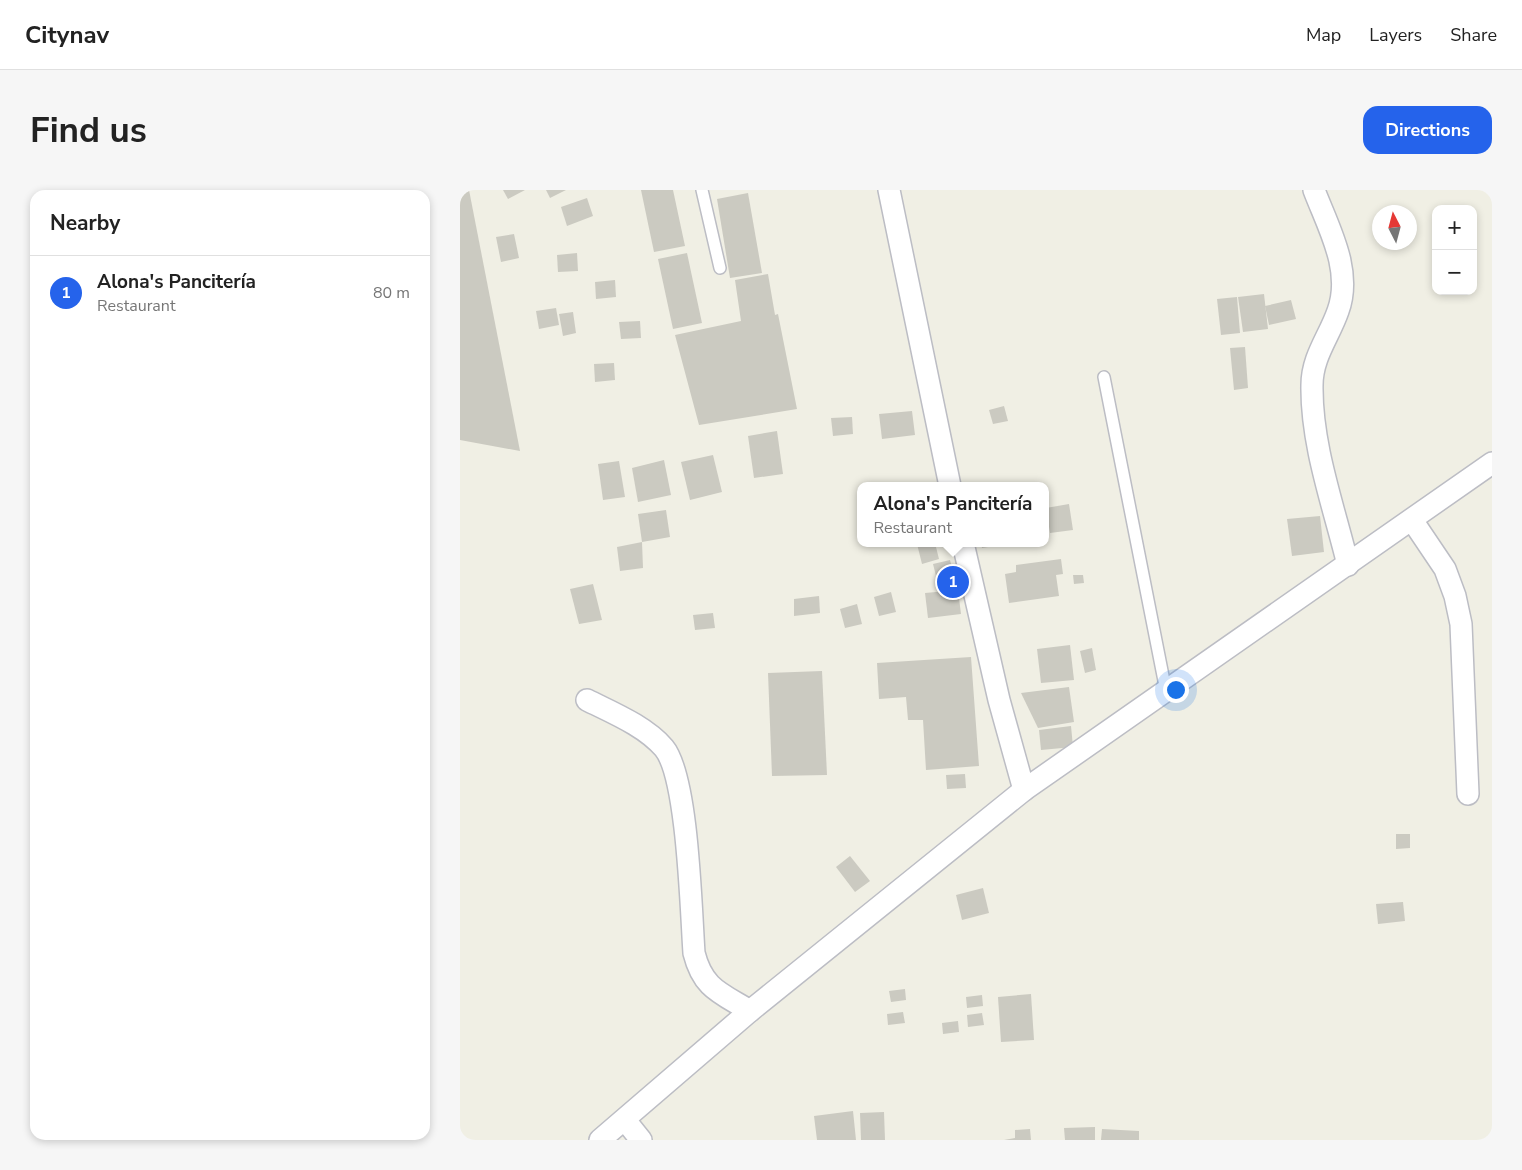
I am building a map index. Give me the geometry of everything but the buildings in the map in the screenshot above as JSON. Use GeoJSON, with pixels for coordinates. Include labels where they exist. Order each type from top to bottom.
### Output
{"type":"FeatureCollection","features":[{"type":"Feature","properties":{"kind":"street"},"geometry":{"type":"LineString","coordinates":[[889,190],[949,482]]}},
{"type":"Feature","properties":{"kind":"street"},"geometry":{"type":"LineString","coordinates":[[1314,190],[1341,262],[1343,284],[1339,310],[1315,358],[1312,385],[1314,416],[1321,455],[1348,565]]}},
{"type":"Feature","properties":{"kind":"street"},"geometry":{"type":"LineString","coordinates":[[600,1140],[750,1011],[1024,790],[1492,464]]}},
{"type":"Feature","properties":{"kind":"street"},"geometry":{"type":"LineString","coordinates":[[1412,520],[1445,569],[1455,596],[1461,624],[1468,794]]}},
{"type":"Feature","properties":{"kind":"street"},"geometry":{"type":"LineString","coordinates":[[964,547],[999,700],[1024,790]]}},
{"type":"Feature","properties":{"kind":"street"},"geometry":{"type":"LineString","coordinates":[[587,700],[648,734],[671,759],[676,774],[684,819],[694,953],[698,969],[712,988],[750,1011]]}},
{"type":"Feature","properties":{"kind":"street"},"geometry":{"type":"LineString","coordinates":[[625,1120],[641,1140]]}},
{"type":"Feature","properties":{"kind":"lane"},"geometry":{"type":"LineString","coordinates":[[702,190],[720,268]]}},
{"type":"Feature","properties":{"kind":"lane"},"geometry":{"type":"LineString","coordinates":[[1104,377],[1166,691]]}},
{"type":"Feature","properties":{"kind":"place","name":"Alona's Pancitería"},"geometry":{"type":"Point","coordinates":[953,582]}}]}
